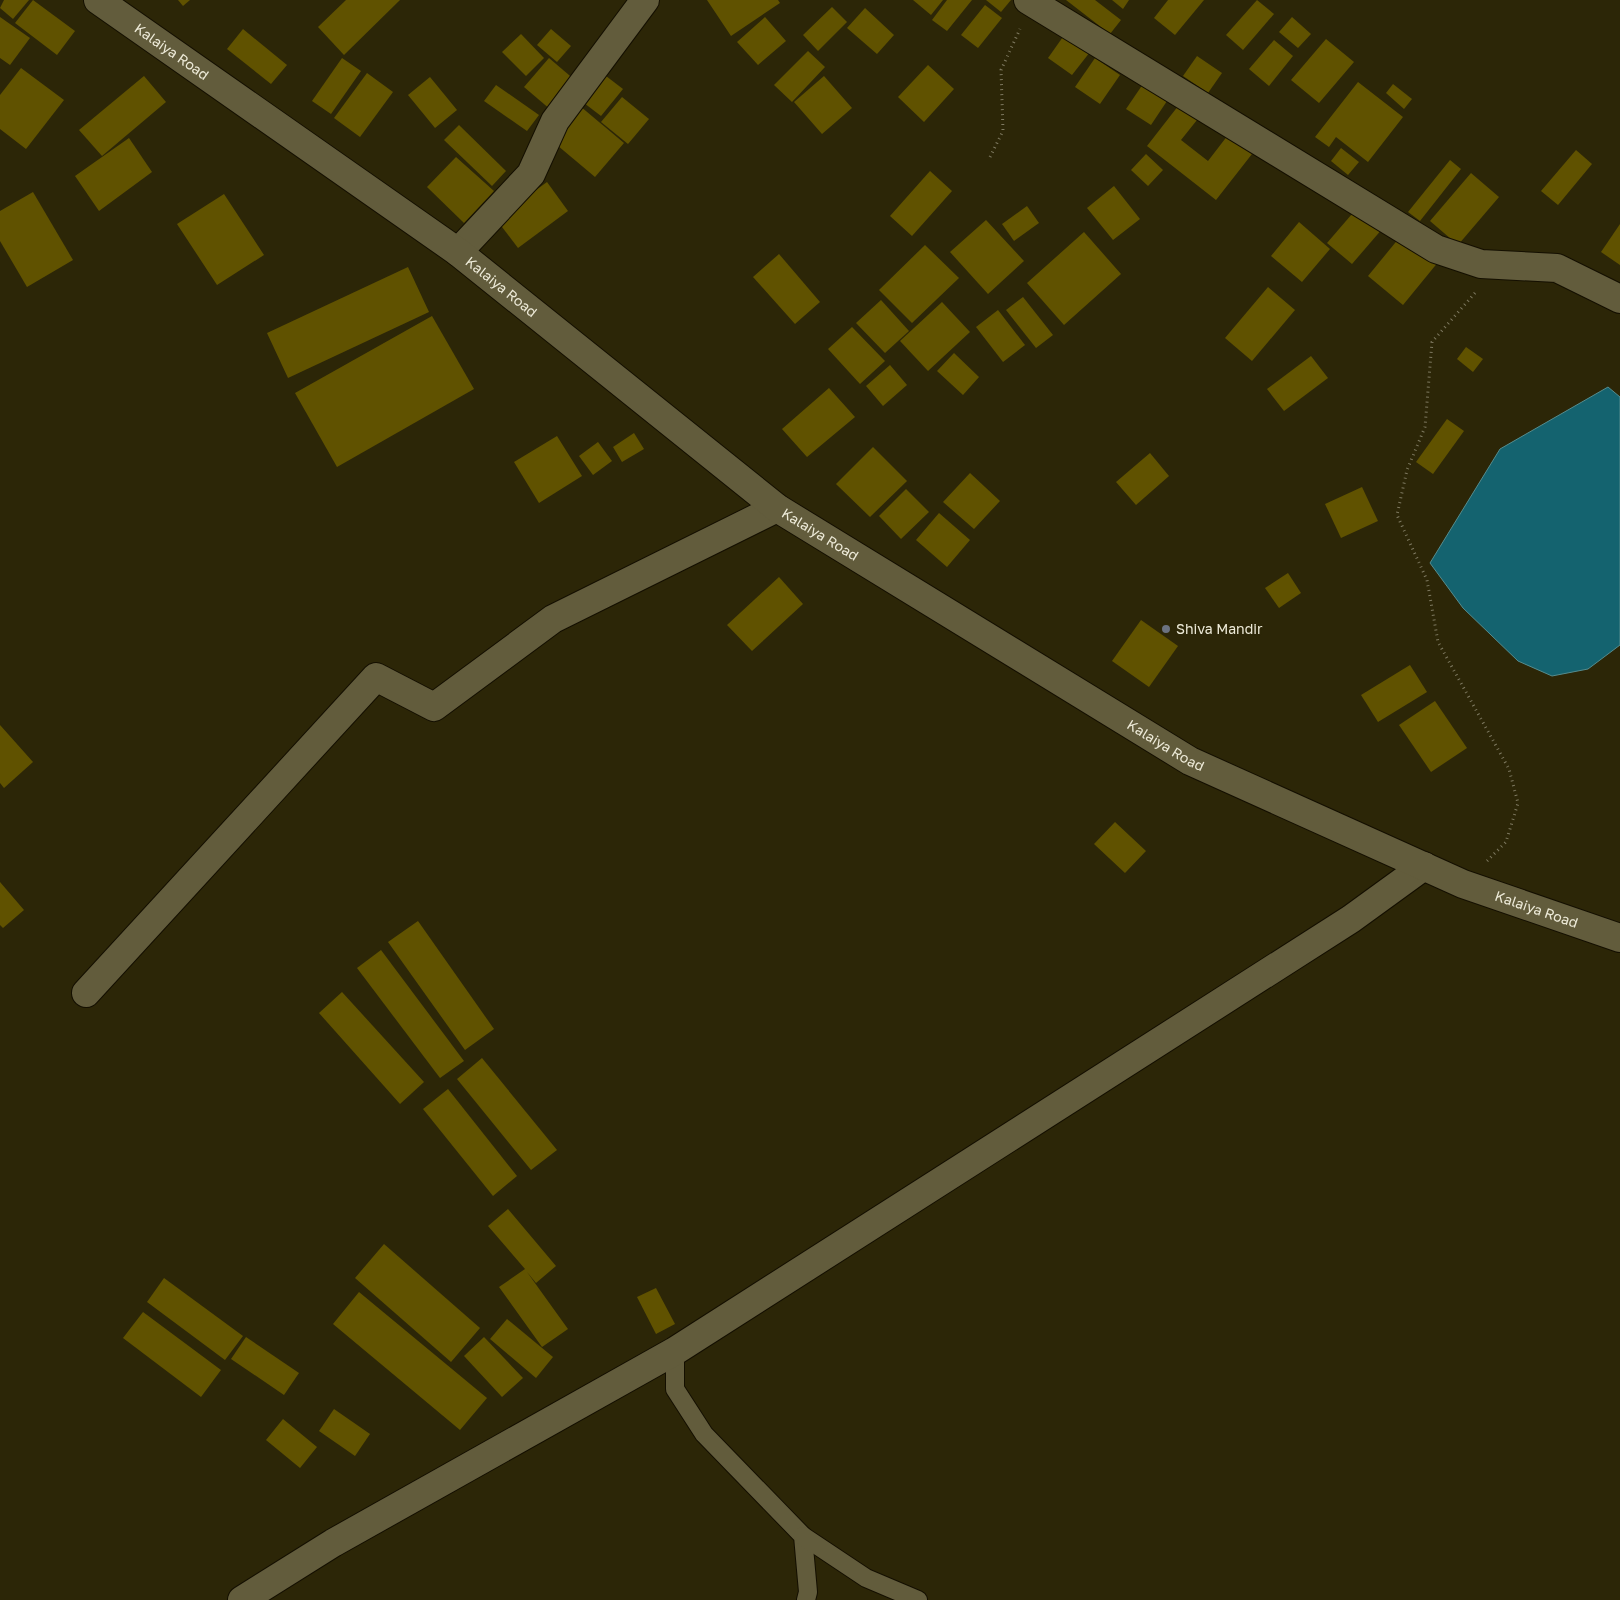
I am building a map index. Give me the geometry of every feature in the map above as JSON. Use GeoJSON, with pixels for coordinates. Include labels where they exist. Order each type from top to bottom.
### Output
{"type":"FeatureCollection","features":[{"type":"Feature","properties":{"kind":"street","name":"Kalaiya Road"},"geometry":{"type":"LineString","coordinates":[[98,0],[458,252],[777,508],[1190,761],[1463,884],[1620,938]]}},
{"type":"Feature","properties":{"kind":"street"},"geometry":{"type":"LineString","coordinates":[[458,252],[531,174],[555,121],[645,0]]}},
{"type":"Feature","properties":{"kind":"street"},"geometry":{"type":"LineString","coordinates":[[1032,3],[1436,249],[1481,264],[1557,268],[1620,299]]}},
{"type":"Feature","properties":{"kind":"street"},"geometry":{"type":"LineString","coordinates":[[86,993],[376,677],[434,707],[553,619],[777,508]]}},
{"type":"Feature","properties":{"kind":"street"},"geometry":{"type":"LineString","coordinates":[[242,1600],[334,1543],[676,1351],[1351,919],[1424,866]]}},
{"type":"Feature","properties":{"kind":"lane"},"geometry":{"type":"LineString","coordinates":[[676,1351],[675,1389],[704,1434],[803,1536],[866,1578],[918,1600]]}},
{"type":"Feature","properties":{"kind":"lane"},"geometry":{"type":"LineString","coordinates":[[803,1536],[808,1592],[806,1600]]}},
{"type":"Feature","properties":{"kind":"path"},"geometry":{"type":"LineString","coordinates":[[990,157],[1003,131],[1001,70],[1032,3]]}},
{"type":"Feature","properties":{"kind":"path"},"geometry":{"type":"LineString","coordinates":[[1463,884],[1506,842],[1518,803],[1509,769],[1438,642],[1427,580],[1397,515],[1407,470],[1426,427],[1432,342],[1478,290],[1481,264]]}},
{"type":"Feature","properties":{"kind":"water"},"geometry":{"type":"Polygon","coordinates":[[[1608,387],[1620,397],[1620,645],[1588,669],[1552,676],[1518,661],[1463,608],[1430,563],[1500,449],[1608,387]]]}},
{"type":"Feature","properties":{"kind":"building"},"geometry":{"type":"Polygon","coordinates":[[[4,0],[29,0],[13,19],[0,8],[4,0]]]}},
{"type":"Feature","properties":{"kind":"building"},"geometry":{"type":"Polygon","coordinates":[[[33,0],[75,31],[57,55],[15,23],[33,0]]]}},
{"type":"Feature","properties":{"kind":"building"},"geometry":{"type":"Polygon","coordinates":[[[178,0],[190,0],[183,6],[178,0]]]}},
{"type":"Feature","properties":{"kind":"building"},"geometry":{"type":"Polygon","coordinates":[[[346,0],[400,0],[344,55],[318,27],[346,0]]]}},
{"type":"Feature","properties":{"kind":"building"},"geometry":{"type":"Polygon","coordinates":[[[707,0],[778,0],[780,3],[731,36],[707,0]]]}},
{"type":"Feature","properties":{"kind":"building"},"geometry":{"type":"Polygon","coordinates":[[[913,0],[943,0],[931,15],[913,0]]]}},
{"type":"Feature","properties":{"kind":"building"},"geometry":{"type":"Polygon","coordinates":[[[947,0],[972,0],[947,31],[932,20],[947,0]]]}},
{"type":"Feature","properties":{"kind":"building"},"geometry":{"type":"Polygon","coordinates":[[[986,0],[1011,0],[1001,12],[986,0]]]}},
{"type":"Feature","properties":{"kind":"building"},"geometry":{"type":"Polygon","coordinates":[[[1066,0],[1095,0],[1121,20],[1110,34],[1066,0]]]}},
{"type":"Feature","properties":{"kind":"building"},"geometry":{"type":"Polygon","coordinates":[[[1112,0],[1129,0],[1123,9],[1112,0]]]}},
{"type":"Feature","properties":{"kind":"building"},"geometry":{"type":"Polygon","coordinates":[[[1168,0],[1204,0],[1175,35],[1154,18],[1168,0]]]}},
{"type":"Feature","properties":{"kind":"building"},"geometry":{"type":"Polygon","coordinates":[[[1257,0],[1274,14],[1243,50],[1226,35],[1257,0]]]}},
{"type":"Feature","properties":{"kind":"building"},"geometry":{"type":"Polygon","coordinates":[[[985,5],[1002,18],[978,48],[961,35],[985,5]]]}},
{"type":"Feature","properties":{"kind":"building"},"geometry":{"type":"Polygon","coordinates":[[[832,7],[847,22],[818,51],[803,35],[832,7]]]}},
{"type":"Feature","properties":{"kind":"building"},"geometry":{"type":"Polygon","coordinates":[[[865,8],[894,35],[877,54],[847,28],[865,8]]]}},
{"type":"Feature","properties":{"kind":"building"},"geometry":{"type":"Polygon","coordinates":[[[0,17],[30,38],[10,65],[0,58],[0,17]]]}},
{"type":"Feature","properties":{"kind":"building"},"geometry":{"type":"Polygon","coordinates":[[[765,17],[786,41],[758,65],[737,42],[765,17]]]}},
{"type":"Feature","properties":{"kind":"building"},"geometry":{"type":"Polygon","coordinates":[[[1292,17],[1311,34],[1298,48],[1279,32],[1292,17]]]}},
{"type":"Feature","properties":{"kind":"building"},"geometry":{"type":"Polygon","coordinates":[[[243,29],[287,65],[271,84],[227,49],[243,29]]]}},
{"type":"Feature","properties":{"kind":"building"},"geometry":{"type":"Polygon","coordinates":[[[551,29],[571,46],[557,62],[537,45],[551,29]]]}},
{"type":"Feature","properties":{"kind":"building"},"geometry":{"type":"Polygon","coordinates":[[[521,34],[544,58],[526,76],[502,52],[521,34]]]}},
{"type":"Feature","properties":{"kind":"building"},"geometry":{"type":"Polygon","coordinates":[[[1065,34],[1090,52],[1072,75],[1048,58],[1065,34]]]}},
{"type":"Feature","properties":{"kind":"building"},"geometry":{"type":"Polygon","coordinates":[[[1326,39],[1354,62],[1319,103],[1291,80],[1326,39]]]}},
{"type":"Feature","properties":{"kind":"building"},"geometry":{"type":"Polygon","coordinates":[[[1274,40],[1293,56],[1269,86],[1249,69],[1274,40]]]}},
{"type":"Feature","properties":{"kind":"building"},"geometry":{"type":"Polygon","coordinates":[[[808,51],[825,67],[792,102],[774,85],[808,51]]]}},
{"type":"Feature","properties":{"kind":"building"},"geometry":{"type":"Polygon","coordinates":[[[1197,56],[1222,73],[1208,93],[1183,76],[1197,56]]]}},
{"type":"Feature","properties":{"kind":"building"},"geometry":{"type":"Polygon","coordinates":[[[342,58],[361,71],[331,114],[312,101],[342,58]]]}},
{"type":"Feature","properties":{"kind":"building"},"geometry":{"type":"Polygon","coordinates":[[[549,58],[576,81],[551,110],[524,87],[549,58]]]}},
{"type":"Feature","properties":{"kind":"building"},"geometry":{"type":"Polygon","coordinates":[[[1095,58],[1120,75],[1100,104],[1075,87],[1095,58]]]}},
{"type":"Feature","properties":{"kind":"building"},"geometry":{"type":"Polygon","coordinates":[[[928,65],[954,89],[924,122],[898,97],[928,65]]]}},
{"type":"Feature","properties":{"kind":"building"},"geometry":{"type":"Polygon","coordinates":[[[21,68],[64,100],[26,149],[0,129],[0,95],[21,68]]]}},
{"type":"Feature","properties":{"kind":"building"},"geometry":{"type":"Polygon","coordinates":[[[367,73],[393,92],[360,137],[334,118],[367,73]]]}},
{"type":"Feature","properties":{"kind":"building"},"geometry":{"type":"Polygon","coordinates":[[[144,76],[166,102],[102,156],[79,130],[144,76]]]}},
{"type":"Feature","properties":{"kind":"building"},"geometry":{"type":"Polygon","coordinates":[[[606,76],[623,89],[601,116],[584,103],[606,76]]]}},
{"type":"Feature","properties":{"kind":"building"},"geometry":{"type":"Polygon","coordinates":[[[824,76],[852,108],[822,134],[794,102],[824,76]]]}},
{"type":"Feature","properties":{"kind":"building"},"geometry":{"type":"Polygon","coordinates":[[[430,77],[457,110],[435,128],[408,95],[430,77]]]}},
{"type":"Feature","properties":{"kind":"building"},"geometry":{"type":"Polygon","coordinates":[[[1358,82],[1403,117],[1368,162],[1336,137],[1329,147],[1315,137],[1358,82]]]}},
{"type":"Feature","properties":{"kind":"building"},"geometry":{"type":"Polygon","coordinates":[[[1143,84],[1167,101],[1151,125],[1126,109],[1143,84]]]}},
{"type":"Feature","properties":{"kind":"building"},"geometry":{"type":"Polygon","coordinates":[[[1393,84],[1412,99],[1404,109],[1386,93],[1393,84]]]}},
{"type":"Feature","properties":{"kind":"building"},"geometry":{"type":"Polygon","coordinates":[[[496,85],[539,115],[527,131],[484,101],[496,85]]]}},
{"type":"Feature","properties":{"kind":"building"},"geometry":{"type":"Polygon","coordinates":[[[622,97],[649,119],[628,144],[601,122],[622,97]]]}},
{"type":"Feature","properties":{"kind":"building"},"geometry":{"type":"Polygon","coordinates":[[[1182,101],[1201,115],[1181,140],[1208,161],[1228,135],[1252,154],[1216,200],[1147,146],[1182,101]]]}},
{"type":"Feature","properties":{"kind":"building"},"geometry":{"type":"Polygon","coordinates":[[[580,106],[624,143],[595,177],[551,140],[580,106]]]}},
{"type":"Feature","properties":{"kind":"building"},"geometry":{"type":"Polygon","coordinates":[[[459,125],[506,171],[492,186],[444,140],[459,125]]]}},
{"type":"Feature","properties":{"kind":"building"},"geometry":{"type":"Polygon","coordinates":[[[129,138],[152,172],[99,211],[75,176],[129,138]]]}},
{"type":"Feature","properties":{"kind":"building"},"geometry":{"type":"Polygon","coordinates":[[[1341,148],[1359,162],[1348,175],[1331,161],[1341,148]]]}},
{"type":"Feature","properties":{"kind":"building"},"geometry":{"type":"Polygon","coordinates":[[[1576,150],[1592,164],[1558,205],[1541,191],[1576,150]]]}},
{"type":"Feature","properties":{"kind":"building"},"geometry":{"type":"Polygon","coordinates":[[[1146,154],[1163,170],[1148,186],[1131,170],[1146,154]]]}},
{"type":"Feature","properties":{"kind":"building"},"geometry":{"type":"Polygon","coordinates":[[[456,157],[494,191],[464,223],[427,187],[456,157]]]}},
{"type":"Feature","properties":{"kind":"building"},"geometry":{"type":"Polygon","coordinates":[[[1450,160],[1461,169],[1420,221],[1408,212],[1450,160]]]}},
{"type":"Feature","properties":{"kind":"building"},"geometry":{"type":"Polygon","coordinates":[[[930,171],[952,191],[912,236],[890,216],[930,171]]]}},
{"type":"Feature","properties":{"kind":"building"},"geometry":{"type":"Polygon","coordinates":[[[1471,173],[1499,197],[1458,245],[1430,221],[1471,173]]]}},
{"type":"Feature","properties":{"kind":"building"},"geometry":{"type":"Polygon","coordinates":[[[547,182],[568,211],[518,248],[496,219],[547,182]]]}},
{"type":"Feature","properties":{"kind":"building"},"geometry":{"type":"Polygon","coordinates":[[[1114,186],[1140,219],[1113,240],[1087,208],[1114,186]]]}},
{"type":"Feature","properties":{"kind":"building"},"geometry":{"type":"Polygon","coordinates":[[[33,192],[73,260],[27,287],[0,241],[0,211],[33,192]]]}},
{"type":"Feature","properties":{"kind":"building"},"geometry":{"type":"Polygon","coordinates":[[[224,194],[264,255],[217,285],[177,224],[224,194]]]}},
{"type":"Feature","properties":{"kind":"building"},"geometry":{"type":"Polygon","coordinates":[[[1027,206],[1039,223],[1014,241],[1002,224],[1027,206]]]}},
{"type":"Feature","properties":{"kind":"building"},"geometry":{"type":"Polygon","coordinates":[[[1358,207],[1383,228],[1352,264],[1327,243],[1358,207]]]}},
{"type":"Feature","properties":{"kind":"building"},"geometry":{"type":"Polygon","coordinates":[[[986,220],[1024,261],[988,294],[950,252],[986,220]]]}},
{"type":"Feature","properties":{"kind":"building"},"geometry":{"type":"Polygon","coordinates":[[[1299,222],[1330,249],[1302,282],[1271,256],[1299,222]]]}},
{"type":"Feature","properties":{"kind":"building"},"geometry":{"type":"Polygon","coordinates":[[[1620,224],[1620,265],[1601,252],[1620,224]]]}},
{"type":"Feature","properties":{"kind":"building"},"geometry":{"type":"Polygon","coordinates":[[[1084,232],[1121,274],[1064,325],[1027,283],[1084,232]]]}},
{"type":"Feature","properties":{"kind":"building"},"geometry":{"type":"Polygon","coordinates":[[[1404,232],[1439,261],[1403,305],[1368,276],[1404,232]]]}},
{"type":"Feature","properties":{"kind":"building"},"geometry":{"type":"Polygon","coordinates":[[[925,245],[959,278],[912,323],[879,290],[925,245]]]}},
{"type":"Feature","properties":{"kind":"building"},"geometry":{"type":"Polygon","coordinates":[[[779,254],[820,302],[795,324],[753,277],[779,254]]]}},
{"type":"Feature","properties":{"kind":"building"},"geometry":{"type":"Polygon","coordinates":[[[408,267],[429,312],[288,378],[267,333],[408,267]]]}},
{"type":"Feature","properties":{"kind":"building"},"geometry":{"type":"Polygon","coordinates":[[[1268,287],[1295,310],[1252,361],[1225,338],[1268,287]]]}},
{"type":"Feature","properties":{"kind":"building"},"geometry":{"type":"Polygon","coordinates":[[[1023,297],[1053,335],[1036,348],[1006,310],[1023,297]]]}},
{"type":"Feature","properties":{"kind":"building"},"geometry":{"type":"Polygon","coordinates":[[[881,300],[909,331],[885,353],[856,323],[881,300]]]}},
{"type":"Feature","properties":{"kind":"building"},"geometry":{"type":"Polygon","coordinates":[[[942,302],[970,332],[928,371],[900,341],[942,302]]]}},
{"type":"Feature","properties":{"kind":"building"},"geometry":{"type":"Polygon","coordinates":[[[998,310],[1025,345],[1003,362],[976,327],[998,310]]]}},
{"type":"Feature","properties":{"kind":"building"},"geometry":{"type":"Polygon","coordinates":[[[432,316],[474,389],[337,467],[295,393],[432,316]]]}},
{"type":"Feature","properties":{"kind":"building"},"geometry":{"type":"Polygon","coordinates":[[[852,327],[885,361],[860,384],[828,349],[852,327]]]}},
{"type":"Feature","properties":{"kind":"building"},"geometry":{"type":"Polygon","coordinates":[[[1466,347],[1483,359],[1473,372],[1457,359],[1466,347]]]}},
{"type":"Feature","properties":{"kind":"building"},"geometry":{"type":"Polygon","coordinates":[[[954,353],[979,377],[963,395],[937,371],[954,353]]]}},
{"type":"Feature","properties":{"kind":"building"},"geometry":{"type":"Polygon","coordinates":[[[1311,356],[1328,378],[1284,411],[1267,389],[1311,356]]]}},
{"type":"Feature","properties":{"kind":"building"},"geometry":{"type":"Polygon","coordinates":[[[890,365],[907,385],[883,406],[866,386],[890,365]]]}},
{"type":"Feature","properties":{"kind":"building"},"geometry":{"type":"Polygon","coordinates":[[[829,388],[855,417],[807,457],[782,429],[829,388]]]}},
{"type":"Feature","properties":{"kind":"building"},"geometry":{"type":"Polygon","coordinates":[[[1447,419],[1464,431],[1433,474],[1416,462],[1447,419]]]}},
{"type":"Feature","properties":{"kind":"building"},"geometry":{"type":"Polygon","coordinates":[[[634,433],[644,449],[622,462],[613,447],[634,433]]]}},
{"type":"Feature","properties":{"kind":"building"},"geometry":{"type":"Polygon","coordinates":[[[557,436],[582,476],[539,503],[514,462],[557,436]]]}},
{"type":"Feature","properties":{"kind":"building"},"geometry":{"type":"Polygon","coordinates":[[[598,442],[612,461],[593,475],[579,456],[598,442]]]}},
{"type":"Feature","properties":{"kind":"building"},"geometry":{"type":"Polygon","coordinates":[[[873,447],[907,481],[870,517],[836,484],[873,447]]]}},
{"type":"Feature","properties":{"kind":"building"},"geometry":{"type":"Polygon","coordinates":[[[1150,453],[1169,476],[1136,505],[1116,482],[1150,453]]]}},
{"type":"Feature","properties":{"kind":"building"},"geometry":{"type":"Polygon","coordinates":[[[970,473],[1000,501],[974,529],[943,502],[970,473]]]}},
{"type":"Feature","properties":{"kind":"building"},"geometry":{"type":"Polygon","coordinates":[[[1362,487],[1378,521],[1341,538],[1325,504],[1362,487]]]}},
{"type":"Feature","properties":{"kind":"building"},"geometry":{"type":"Polygon","coordinates":[[[906,489],[929,512],[901,539],[879,516],[906,489]]]}},
{"type":"Feature","properties":{"kind":"building"},"geometry":{"type":"Polygon","coordinates":[[[939,513],[970,540],[947,567],[916,540],[939,513]]]}},
{"type":"Feature","properties":{"kind":"building"},"geometry":{"type":"Polygon","coordinates":[[[1288,573],[1301,593],[1279,608],[1265,588],[1288,573]]]}},
{"type":"Feature","properties":{"kind":"building"},"geometry":{"type":"Polygon","coordinates":[[[779,577],[803,604],[752,651],[727,625],[779,577]]]}},
{"type":"Feature","properties":{"kind":"building"},"geometry":{"type":"Polygon","coordinates":[[[1141,620],[1178,646],[1149,687],[1112,661],[1141,620]]]}},
{"type":"Feature","properties":{"kind":"building"},"geometry":{"type":"Polygon","coordinates":[[[1410,665],[1427,692],[1378,722],[1361,695],[1410,665]]]}},
{"type":"Feature","properties":{"kind":"building"},"geometry":{"type":"Polygon","coordinates":[[[1435,701],[1467,748],[1431,772],[1399,725],[1435,701]]]}},
{"type":"Feature","properties":{"kind":"building"},"geometry":{"type":"Polygon","coordinates":[[[0,725],[33,762],[4,788],[0,783],[0,725]]]}},
{"type":"Feature","properties":{"kind":"building"},"geometry":{"type":"Polygon","coordinates":[[[1115,822],[1146,851],[1125,873],[1094,844],[1115,822]]]}},
{"type":"Feature","properties":{"kind":"building"},"geometry":{"type":"Polygon","coordinates":[[[0,882],[24,910],[3,928],[0,925],[0,882]]]}},
{"type":"Feature","properties":{"kind":"building"},"geometry":{"type":"Polygon","coordinates":[[[418,921],[494,1029],[465,1050],[388,942],[418,921]]]}},
{"type":"Feature","properties":{"kind":"building"},"geometry":{"type":"Polygon","coordinates":[[[381,950],[464,1061],[440,1078],[357,968],[381,950]]]}},
{"type":"Feature","properties":{"kind":"building"},"geometry":{"type":"Polygon","coordinates":[[[342,992],[424,1082],[400,1104],[319,1013],[342,992]]]}},
{"type":"Feature","properties":{"kind":"building"},"geometry":{"type":"Polygon","coordinates":[[[482,1058],[557,1150],[531,1170],[457,1079],[482,1058]]]}},
{"type":"Feature","properties":{"kind":"building"},"geometry":{"type":"Polygon","coordinates":[[[448,1089],[517,1176],[493,1196],[423,1109],[448,1089]]]}},
{"type":"Feature","properties":{"kind":"building"},"geometry":{"type":"Polygon","coordinates":[[[508,1209],[556,1266],[536,1283],[527,1272],[568,1329],[542,1347],[499,1287],[525,1269],[488,1226],[508,1209]]]}},
{"type":"Feature","properties":{"kind":"building"},"geometry":{"type":"Polygon","coordinates":[[[384,1244],[480,1328],[451,1362],[355,1278],[384,1244]]]}},
{"type":"Feature","properties":{"kind":"building"},"geometry":{"type":"Polygon","coordinates":[[[164,1278],[243,1336],[225,1360],[147,1302],[164,1278]]]}},
{"type":"Feature","properties":{"kind":"building"},"geometry":{"type":"Polygon","coordinates":[[[656,1288],[675,1324],[656,1334],[637,1297],[656,1288]]]}},
{"type":"Feature","properties":{"kind":"building"},"geometry":{"type":"Polygon","coordinates":[[[359,1292],[487,1398],[460,1430],[333,1324],[359,1292]]]}},
{"type":"Feature","properties":{"kind":"building"},"geometry":{"type":"Polygon","coordinates":[[[143,1312],[221,1370],[201,1397],[123,1338],[143,1312]]]}},
{"type":"Feature","properties":{"kind":"building"},"geometry":{"type":"Polygon","coordinates":[[[507,1319],[553,1357],[536,1378],[490,1339],[507,1319]]]}},
{"type":"Feature","properties":{"kind":"building"},"geometry":{"type":"Polygon","coordinates":[[[246,1337],[299,1373],[284,1395],[231,1359],[246,1337]]]}},
{"type":"Feature","properties":{"kind":"building"},"geometry":{"type":"Polygon","coordinates":[[[484,1337],[523,1378],[502,1397],[464,1356],[484,1337]]]}},
{"type":"Feature","properties":{"kind":"building"},"geometry":{"type":"Polygon","coordinates":[[[334,1409],[370,1434],[355,1456],[319,1431],[334,1409]]]}},
{"type":"Feature","properties":{"kind":"building"},"geometry":{"type":"Polygon","coordinates":[[[283,1419],[317,1447],[300,1468],[266,1440],[283,1419]]]}},
{"type":"Feature","properties":{"kind":"place","name":"Shiva Mandir"},"geometry":{"type":"Point","coordinates":[1166,629]}}]}
